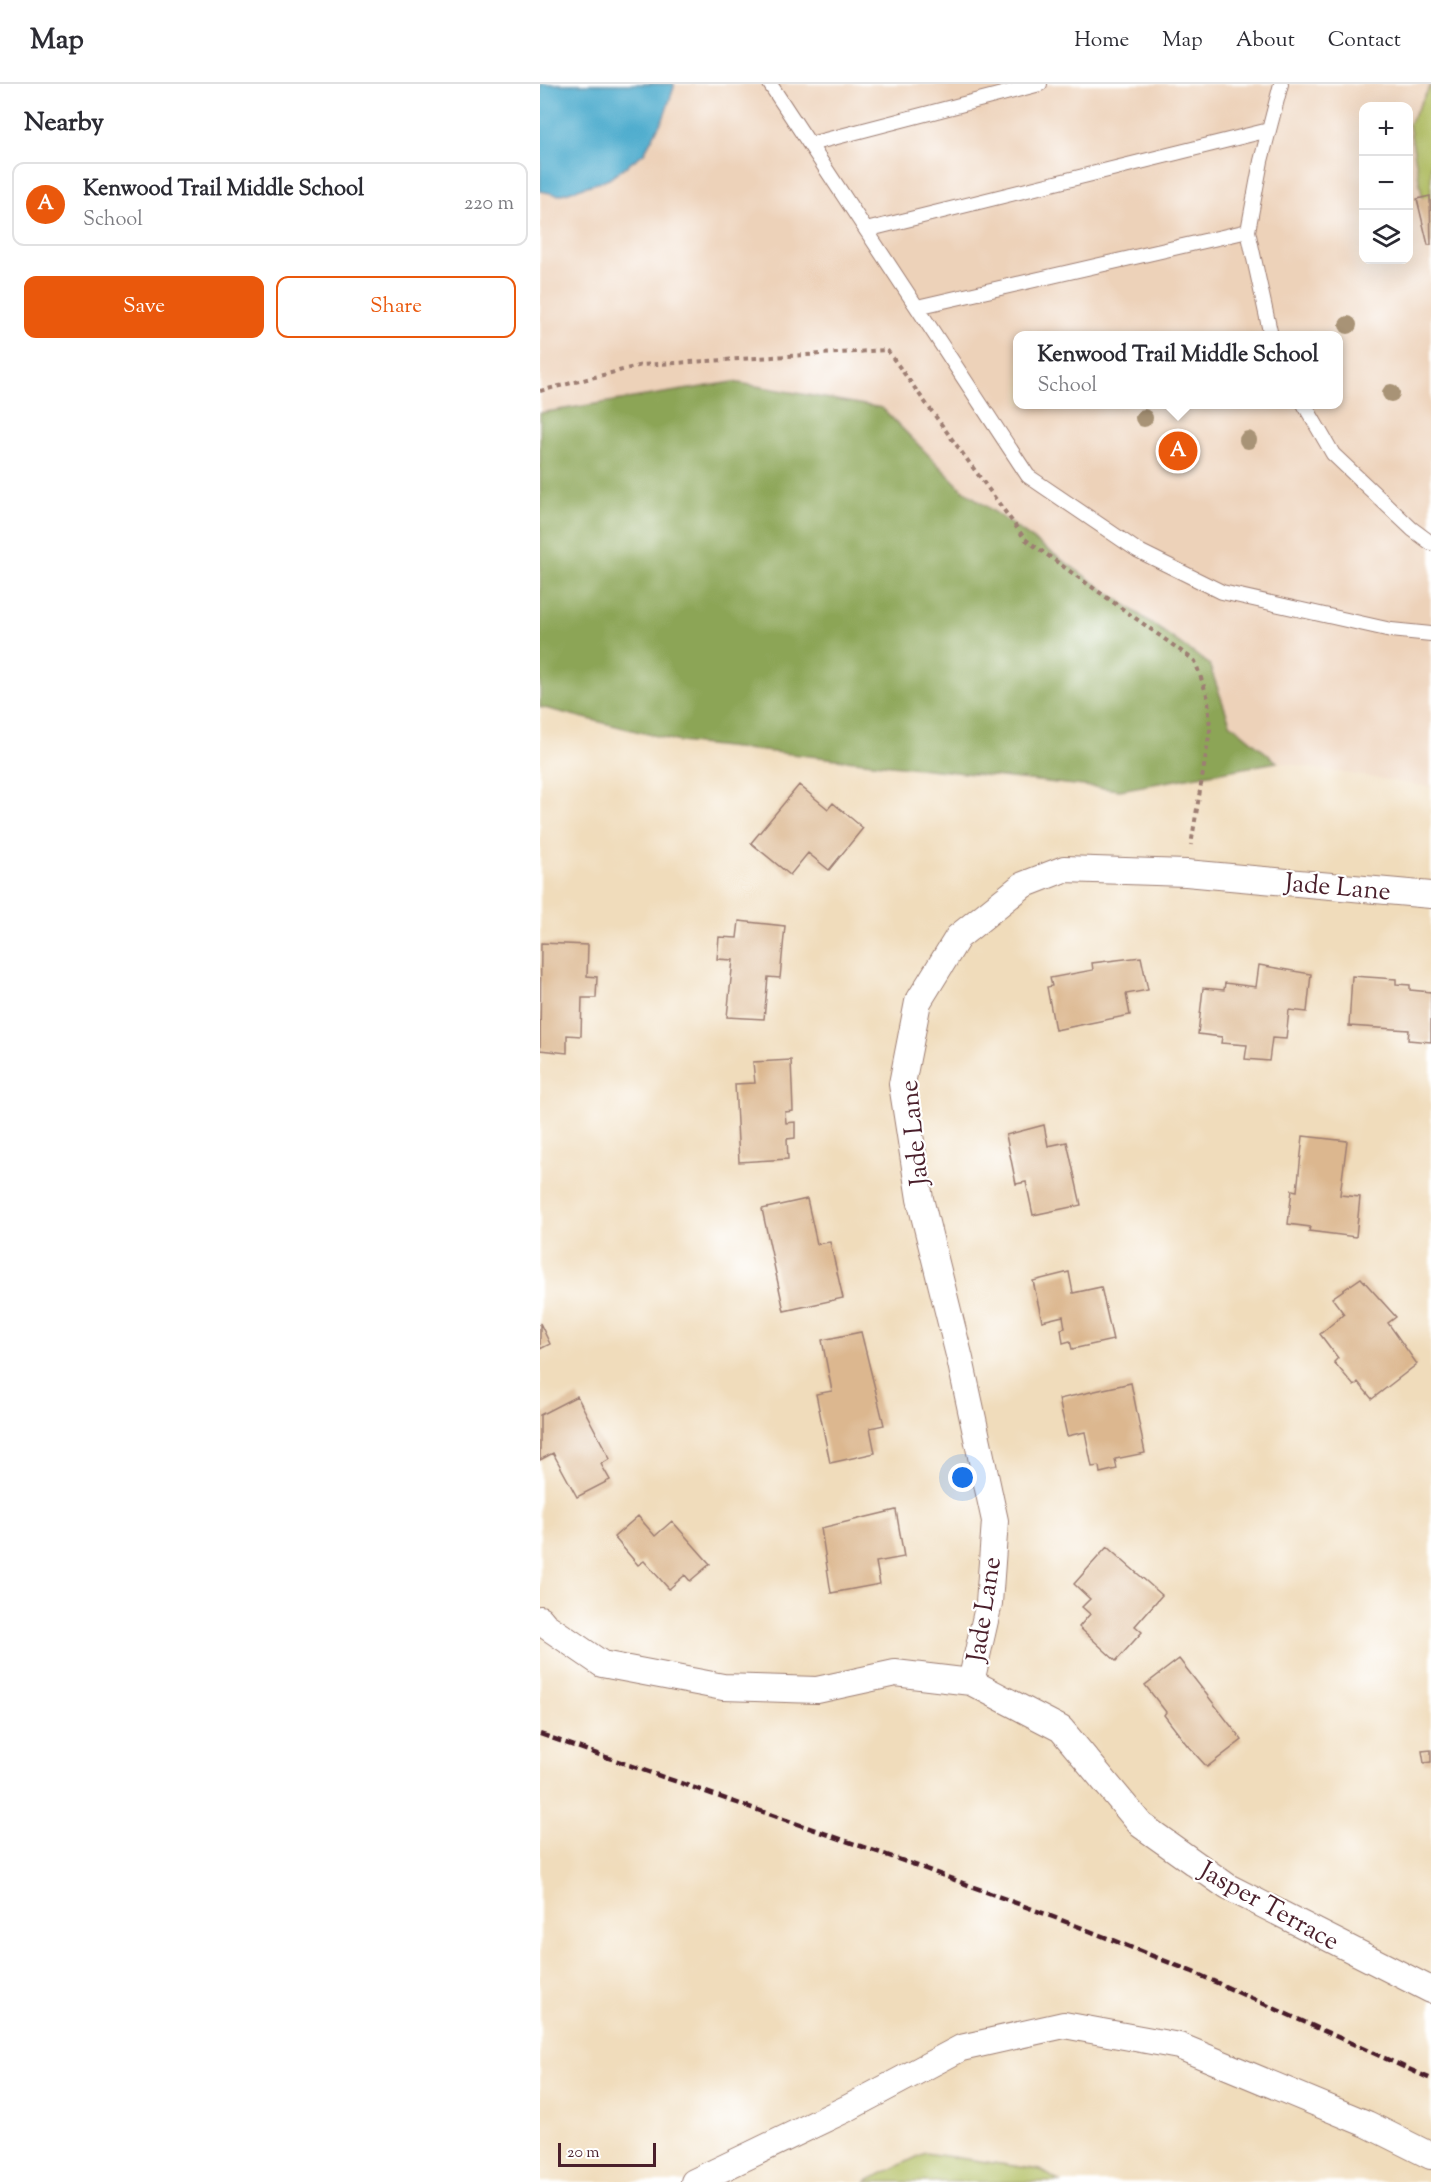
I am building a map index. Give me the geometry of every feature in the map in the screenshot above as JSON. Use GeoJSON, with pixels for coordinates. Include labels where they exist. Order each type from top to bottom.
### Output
{"type":"FeatureCollection","features":[{"type":"Feature","properties":{"kind":"street","name":"Jade Lane"},"geometry":{"type":"LineString","coordinates":[[971,1682],[989,1603],[995,1521],[960,1359],[920,1199],[902,1084],[918,1002],[958,937],[1023,885],[1064,869],[1186,873],[1431,895]]}},
{"type":"Feature","properties":{"kind":"street","name":"Jasper Terrace"},"geometry":{"type":"LineString","coordinates":[[540,1619],[544,1625],[602,1664],[723,1687],[817,1690],[895,1673],[971,1682],[1061,1729],[1141,1825],[1228,1887],[1431,1990]]}},
{"type":"Feature","properties":{"kind":"street"},"geometry":{"type":"LineString","coordinates":[[694,2182],[848,2108],[961,2048],[1064,2025],[1179,2046],[1367,2124],[1431,2156]]}},
{"type":"Feature","properties":{"kind":"lane"},"geometry":{"type":"LineString","coordinates":[[770,84],[1028,476],[1137,550],[1222,592],[1391,630],[1431,634]]}},
{"type":"Feature","properties":{"kind":"lane"},"geometry":{"type":"LineString","coordinates":[[810,144],[1040,84]]}},
{"type":"Feature","properties":{"kind":"lane"},"geometry":{"type":"LineString","coordinates":[[1269,331],[1248,231],[1261,161],[1281,84]]}},
{"type":"Feature","properties":{"kind":"lane"},"geometry":{"type":"LineString","coordinates":[[866,230],[1269,130]]}},
{"type":"Feature","properties":{"kind":"lane"},"geometry":{"type":"LineString","coordinates":[[917,307],[1248,231]]}},
{"type":"Feature","properties":{"kind":"lane"},"geometry":{"type":"LineString","coordinates":[[1306,409],[1333,454],[1412,529],[1431,543]]}},
{"type":"Feature","properties":{"kind":"path"},"geometry":{"type":"LineString","coordinates":[[540,391],[642,365],[887,350],[1025,539],[1195,660],[1208,698],[1210,730],[1186,873]]}},
{"type":"Feature","properties":{"kind":"shaded area"},"geometry":{"type":"Polygon","coordinates":[[[540,84],[1431,84],[1431,787],[1277,762],[1230,723],[1209,664],[962,489],[882,408],[733,382],[540,413],[540,84]]]}},
{"type":"Feature","properties":{"kind":"green space"},"geometry":{"type":"Polygon","coordinates":[[[1431,85],[1431,244],[1413,146],[1413,117],[1431,85]]]}},
{"type":"Feature","properties":{"kind":"green space"},"geometry":{"type":"Polygon","coordinates":[[[733,382],[882,408],[962,489],[1209,664],[1230,723],[1277,762],[1120,790],[680,742],[540,707],[540,413],[733,382]]]}},
{"type":"Feature","properties":{"kind":"green space"},"geometry":{"type":"Polygon","coordinates":[[[925,2153],[1041,2170],[1060,2182],[865,2182],[925,2153]]]}},
{"type":"Feature","properties":{"kind":"water"},"geometry":{"type":"Polygon","coordinates":[[[540,84],[674,84],[674,87],[664,117],[644,153],[609,179],[559,195],[540,191],[540,84]]]}},
{"type":"Feature","properties":{"kind":"building"},"geometry":{"type":"Polygon","coordinates":[[[1430,196],[1431,245],[1428,245],[1417,199],[1430,196]]]}},
{"type":"Feature","properties":{"kind":"building"},"geometry":{"type":"Polygon","coordinates":[[[799,785],[828,809],[833,803],[863,828],[829,870],[808,853],[790,875],[751,843],[799,785]]]}},
{"type":"Feature","properties":{"kind":"building"},"geometry":{"type":"Polygon","coordinates":[[[739,921],[785,926],[780,978],[768,977],[764,1019],[727,1017],[733,960],[717,959],[719,937],[737,938],[739,921]]]}},
{"type":"Feature","properties":{"kind":"building"},"geometry":{"type":"Polygon","coordinates":[[[541,943],[588,945],[587,976],[597,977],[596,998],[582,998],[581,1036],[567,1035],[567,1053],[540,1050],[541,943]]]}},
{"type":"Feature","properties":{"kind":"building"},"geometry":{"type":"Polygon","coordinates":[[[1141,957],[1148,990],[1126,994],[1130,1015],[1055,1030],[1047,987],[1052,986],[1050,978],[1093,970],[1092,963],[1141,957]]]}},
{"type":"Feature","properties":{"kind":"building"},"geometry":{"type":"Polygon","coordinates":[[[1259,965],[1311,974],[1307,1012],[1289,1010],[1286,1039],[1272,1038],[1269,1061],[1245,1059],[1247,1045],[1221,1043],[1222,1037],[1198,1034],[1203,988],[1224,990],[1225,983],[1256,987],[1259,965]]]}},
{"type":"Feature","properties":{"kind":"building"},"geometry":{"type":"Polygon","coordinates":[[[1352,976],[1396,979],[1396,984],[1410,985],[1410,990],[1431,992],[1431,1042],[1408,1040],[1409,1030],[1349,1026],[1352,976]]]}},
{"type":"Feature","properties":{"kind":"building"},"geometry":{"type":"Polygon","coordinates":[[[791,1060],[793,1111],[785,1112],[786,1123],[795,1122],[795,1138],[787,1139],[788,1159],[739,1162],[735,1084],[755,1083],[753,1062],[791,1060]]]}},
{"type":"Feature","properties":{"kind":"building"},"geometry":{"type":"Polygon","coordinates":[[[1044,1125],[1048,1146],[1067,1142],[1081,1205],[1033,1215],[1026,1182],[1016,1184],[1006,1135],[1044,1125]]]}},
{"type":"Feature","properties":{"kind":"building"},"geometry":{"type":"Polygon","coordinates":[[[1303,1136],[1347,1141],[1340,1195],[1360,1197],[1356,1237],[1309,1231],[1310,1227],[1288,1224],[1292,1190],[1297,1191],[1303,1136]]]}},
{"type":"Feature","properties":{"kind":"building"},"geometry":{"type":"Polygon","coordinates":[[[807,1199],[817,1244],[830,1242],[843,1298],[784,1311],[762,1209],[807,1199]]]}},
{"type":"Feature","properties":{"kind":"building"},"geometry":{"type":"Polygon","coordinates":[[[1069,1272],[1073,1293],[1101,1287],[1113,1340],[1072,1349],[1070,1341],[1063,1343],[1061,1329],[1065,1328],[1063,1316],[1042,1321],[1033,1281],[1069,1272]]]}},
{"type":"Feature","properties":{"kind":"building"},"geometry":{"type":"Polygon","coordinates":[[[1361,1278],[1396,1317],[1388,1323],[1417,1364],[1372,1399],[1358,1382],[1354,1386],[1334,1362],[1338,1358],[1320,1334],[1344,1314],[1332,1298],[1361,1278]]]}},
{"type":"Feature","properties":{"kind":"building"},"geometry":{"type":"Polygon","coordinates":[[[540,1323],[550,1344],[540,1349],[540,1323]]]}},
{"type":"Feature","properties":{"kind":"building"},"geometry":{"type":"Polygon","coordinates":[[[861,1332],[884,1425],[870,1428],[875,1453],[830,1463],[816,1394],[832,1391],[822,1340],[861,1332]]]}},
{"type":"Feature","properties":{"kind":"building"},"geometry":{"type":"Polygon","coordinates":[[[1131,1383],[1145,1453],[1115,1459],[1117,1469],[1100,1473],[1099,1466],[1092,1467],[1085,1432],[1067,1436],[1059,1399],[1131,1383]]]}},
{"type":"Feature","properties":{"kind":"building"},"geometry":{"type":"Polygon","coordinates":[[[577,1396],[610,1459],[601,1464],[610,1480],[577,1497],[553,1453],[540,1460],[540,1415],[577,1396]]]}},
{"type":"Feature","properties":{"kind":"building"},"geometry":{"type":"Polygon","coordinates":[[[896,1510],[904,1557],[876,1562],[880,1584],[831,1593],[821,1528],[896,1510]]]}},
{"type":"Feature","properties":{"kind":"building"},"geometry":{"type":"Polygon","coordinates":[[[638,1516],[655,1536],[672,1521],[710,1564],[690,1581],[685,1575],[669,1589],[644,1561],[638,1565],[614,1537],[638,1516]]]}},
{"type":"Feature","properties":{"kind":"building"},"geometry":{"type":"Polygon","coordinates":[[[1107,1547],[1162,1595],[1135,1626],[1142,1632],[1116,1661],[1079,1627],[1090,1614],[1082,1607],[1090,1599],[1074,1584],[1107,1547]]]}},
{"type":"Feature","properties":{"kind":"building"},"geometry":{"type":"Polygon","coordinates":[[[1179,1659],[1242,1740],[1207,1767],[1164,1715],[1166,1712],[1145,1685],[1179,1659]]]}},
{"type":"Feature","properties":{"kind":"building"},"geometry":{"type":"Polygon","coordinates":[[[1431,1750],[1431,1762],[1424,1763],[1422,1751],[1431,1750]]]}},
{"type":"Feature","properties":{"kind":"railway"},"geometry":{"type":"LineString","coordinates":[[540,1734],[915,1865],[1077,1926],[1193,1972],[1431,2079]]}},
{"type":"Feature","properties":{"kind":"place","name":"Kenwood Trail Middle School"},"geometry":{"type":"Point","coordinates":[1178,451]}}]}
